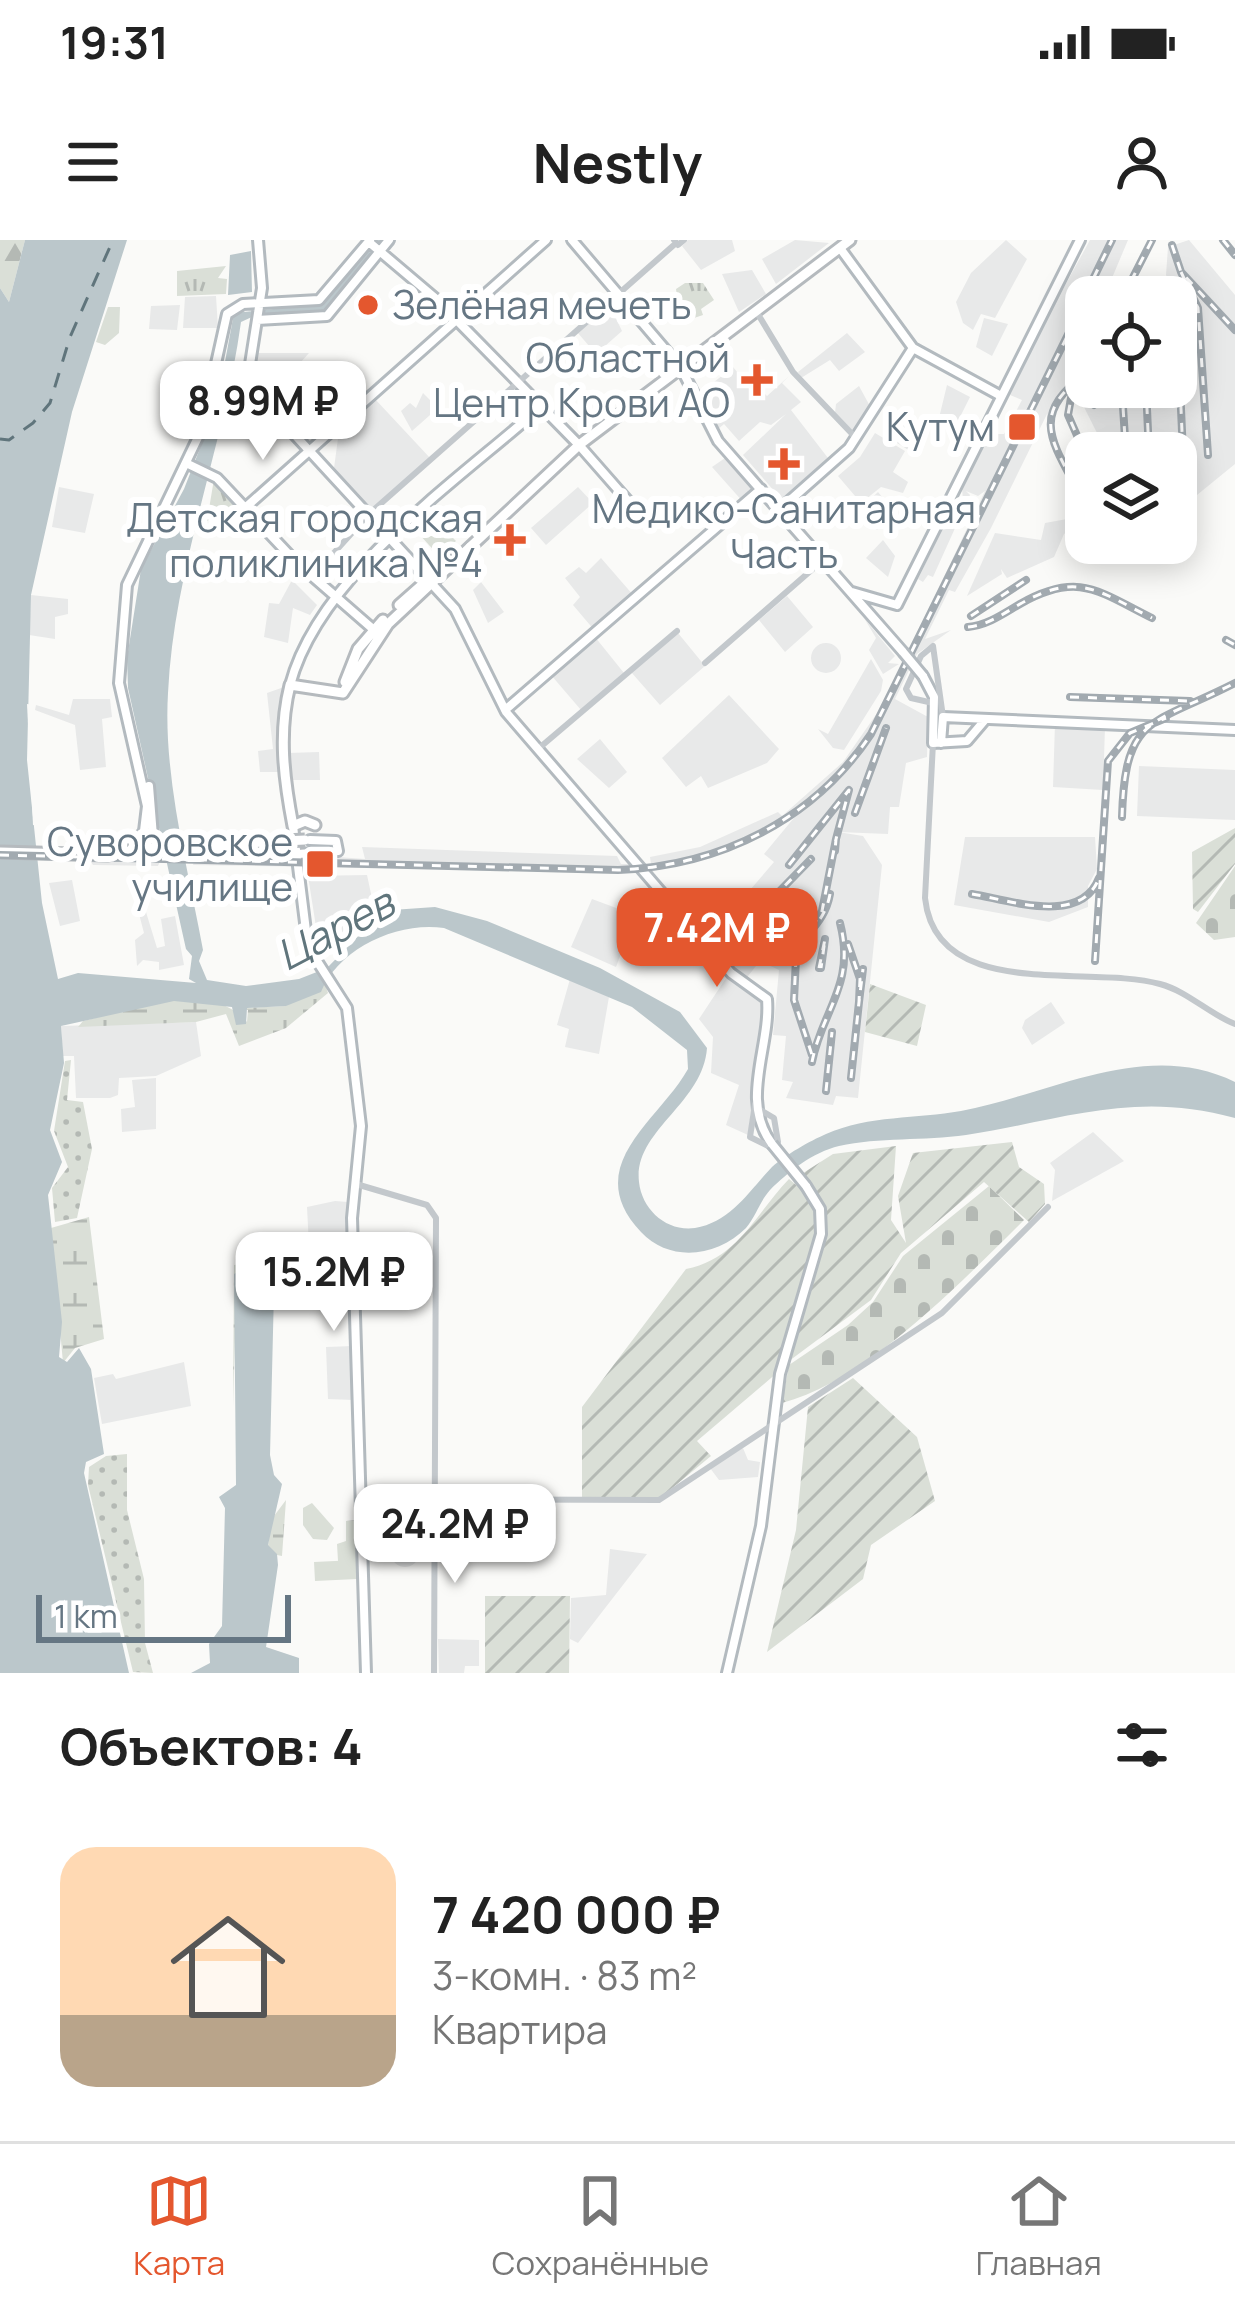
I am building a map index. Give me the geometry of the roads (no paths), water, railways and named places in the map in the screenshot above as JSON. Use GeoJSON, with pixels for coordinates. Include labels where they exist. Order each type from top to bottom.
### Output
{"type":"FeatureCollection","features":[{"type":"Feature","properties":{"kind":"main road"},"geometry":{"type":"LineString","coordinates":[[258,240],[258,313],[246,380],[460,618],[505,710],[731,973],[766,999],[756,1109],[772,1144],[820,1209],[821,1231],[785,1355],[761,1526],[727,1673]]}},
{"type":"Feature","properties":{"kind":"main road"},"geometry":{"type":"LineString","coordinates":[[258,313],[319,300],[375,246],[389,240]]}},
{"type":"Feature","properties":{"kind":"main road"},"geometry":{"type":"LineString","coordinates":[[244,508],[547,240]]}},
{"type":"Feature","properties":{"kind":"main road"},"geometry":{"type":"LineString","coordinates":[[572,240],[680,366],[707,425],[924,678],[935,706],[937,743]]}},
{"type":"Feature","properties":{"kind":"main road"},"geometry":{"type":"LineString","coordinates":[[850,592],[902,607],[1080,240]]}},
{"type":"Feature","properties":{"kind":"main road"},"geometry":{"type":"LineString","coordinates":[[290,685],[343,693],[376,632],[578,444],[843,243],[913,348],[1001,396]]}},
{"type":"Feature","properties":{"kind":"main road"},"geometry":{"type":"LineString","coordinates":[[137,848],[153,851],[155,822],[118,675],[127,585],[190,465],[212,398],[227,314],[237,306],[258,313],[327,316],[375,246]]}},
{"type":"Feature","properties":{"kind":"main road"},"geometry":{"type":"LineString","coordinates":[[375,246],[544,406],[643,518]]}},
{"type":"Feature","properties":{"kind":"main road"},"geometry":{"type":"LineString","coordinates":[[779,510],[856,438],[913,348]]}},
{"type":"Feature","properties":{"kind":"main road"},"geometry":{"type":"LineString","coordinates":[[300,833],[290,808],[283,740],[290,685],[308,634],[334,595],[392,538],[544,406]]}},
{"type":"Feature","properties":{"kind":"main road"},"geometry":{"type":"LineString","coordinates":[[190,465],[208,471],[376,632]]}},
{"type":"Feature","properties":{"kind":"main road"},"geometry":{"type":"LineString","coordinates":[[505,710],[761,489]]}},
{"type":"Feature","properties":{"kind":"main road"},"geometry":{"type":"LineString","coordinates":[[937,743],[943,717],[1235,730]]}},
{"type":"Feature","properties":{"kind":"main road"},"geometry":{"type":"LineString","coordinates":[[968,719],[977,727]]}},
{"type":"Feature","properties":{"kind":"main road"},"geometry":{"type":"LineString","coordinates":[[937,743],[967,741],[986,720],[1008,720]]}},
{"type":"Feature","properties":{"kind":"main road"},"geometry":{"type":"LineString","coordinates":[[137,848],[147,816],[140,762]]}},
{"type":"Feature","properties":{"kind":"main road"},"geometry":{"type":"LineString","coordinates":[[290,808],[315,825],[300,833],[292,853],[302,872],[313,956],[347,1008],[362,1126],[352,1218],[366,1673]]}},
{"type":"Feature","properties":{"kind":"main road"},"geometry":{"type":"LineString","coordinates":[[0,853],[116,854],[137,848],[300,833],[336,841],[338,851],[292,853],[229,841]]}},
{"type":"Feature","properties":{"kind":"street"},"geometry":{"type":"LineString","coordinates":[[313,576],[369,514],[680,241]]}},
{"type":"Feature","properties":{"kind":"street"},"geometry":{"type":"LineString","coordinates":[[755,309],[793,372],[856,438]]}},
{"type":"Feature","properties":{"kind":"street"},"geometry":{"type":"LineString","coordinates":[[705,663],[824,560]]}},
{"type":"Feature","properties":{"kind":"street"},"geometry":{"type":"LineString","coordinates":[[538,749],[677,631]]}},
{"type":"Feature","properties":{"kind":"street"},"geometry":{"type":"LineString","coordinates":[[935,706],[907,694],[921,656],[933,646],[943,717]]}},
{"type":"Feature","properties":{"kind":"street"},"geometry":{"type":"LineString","coordinates":[[924,678],[924,699]]}},
{"type":"Feature","properties":{"kind":"street"},"geometry":{"type":"LineString","coordinates":[[937,743],[925,898],[932,927],[944,943],[986,968],[1159,983],[1235,1024]]}},
{"type":"Feature","properties":{"kind":"street"},"geometry":{"type":"LineString","coordinates":[[756,1109],[774,1118],[778,1142],[769,1149],[750,1137],[756,1109]]}},
{"type":"Feature","properties":{"kind":"street"},"geometry":{"type":"LineString","coordinates":[[356,1184],[433,1210],[434,1673]]}},
{"type":"Feature","properties":{"kind":"street"},"geometry":{"type":"LineString","coordinates":[[361,1499],[659,1500],[927,1324],[1048,1207]]}},
{"type":"Feature","properties":{"kind":"railway"},"geometry":{"type":"LineString","coordinates":[[1095,276],[1112,240]]}},
{"type":"Feature","properties":{"kind":"railway"},"geometry":{"type":"LineString","coordinates":[[1134,276],[1152,240]]}},
{"type":"Feature","properties":{"kind":"railway"},"geometry":{"type":"LineString","coordinates":[[1223,240],[1235,255]]}},
{"type":"Feature","properties":{"kind":"railway"},"geometry":{"type":"LineString","coordinates":[[1172,245],[1181,272],[1235,330]]}},
{"type":"Feature","properties":{"kind":"railway"},"geometry":{"type":"LineString","coordinates":[[1181,272],[1198,308],[1208,455]]}},
{"type":"Feature","properties":{"kind":"railway"},"geometry":{"type":"LineString","coordinates":[[0,855],[618,870],[693,859],[761,833],[822,791],[871,734],[1065,341]]}},
{"type":"Feature","properties":{"kind":"railway"},"geometry":{"type":"LineString","coordinates":[[1065,392],[1056,403],[1051,432],[1065,465]]}},
{"type":"Feature","properties":{"kind":"railway"},"geometry":{"type":"LineString","coordinates":[[1069,408],[1075,432]]}},
{"type":"Feature","properties":{"kind":"railway"},"geometry":{"type":"LineString","coordinates":[[1123,408],[1125,432]]}},
{"type":"Feature","properties":{"kind":"railway"},"geometry":{"type":"LineString","coordinates":[[1147,408],[1148,432]]}},
{"type":"Feature","properties":{"kind":"railway"},"geometry":{"type":"LineString","coordinates":[[1181,408],[1182,432]]}},
{"type":"Feature","properties":{"kind":"railway"},"geometry":{"type":"LineString","coordinates":[[971,616],[1026,580]]}},
{"type":"Feature","properties":{"kind":"railway"},"geometry":{"type":"LineString","coordinates":[[968,627],[1040,594],[1073,587],[1102,593],[1152,618]]}},
{"type":"Feature","properties":{"kind":"railway"},"geometry":{"type":"LineString","coordinates":[[1226,640],[1235,645]]}},
{"type":"Feature","properties":{"kind":"railway"},"geometry":{"type":"LineString","coordinates":[[1122,817],[1124,783],[1137,741],[1163,717],[1235,683]]}},
{"type":"Feature","properties":{"kind":"railway"},"geometry":{"type":"LineString","coordinates":[[1070,697],[1190,701]]}},
{"type":"Feature","properties":{"kind":"railway"},"geometry":{"type":"LineString","coordinates":[[1095,961],[1108,761],[1130,733],[1166,718]]}},
{"type":"Feature","properties":{"kind":"railway"},"geometry":{"type":"LineString","coordinates":[[855,813],[886,728]]}},
{"type":"Feature","properties":{"kind":"railway"},"geometry":{"type":"LineString","coordinates":[[789,865],[849,790],[836,839]]}},
{"type":"Feature","properties":{"kind":"railway"},"geometry":{"type":"LineString","coordinates":[[830,894],[822,916],[808,934],[822,911],[836,839],[835,851]]}},
{"type":"Feature","properties":{"kind":"railway"},"geometry":{"type":"LineString","coordinates":[[763,911],[759,930],[770,901],[811,859]]}},
{"type":"Feature","properties":{"kind":"railway"},"geometry":{"type":"LineString","coordinates":[[972,894],[1061,906],[1090,893],[1099,878]]}},
{"type":"Feature","properties":{"kind":"railway"},"geometry":{"type":"LineString","coordinates":[[812,1062],[841,981],[844,945],[840,923]]}},
{"type":"Feature","properties":{"kind":"railway"},"geometry":{"type":"LineString","coordinates":[[819,968],[825,939],[821,968]]}},
{"type":"Feature","properties":{"kind":"railway"},"geometry":{"type":"LineString","coordinates":[[848,944],[860,979],[859,1002],[863,969]]}},
{"type":"Feature","properties":{"kind":"railway"},"geometry":{"type":"LineString","coordinates":[[796,958],[794,1000],[812,1055]]}},
{"type":"Feature","properties":{"kind":"railway"},"geometry":{"type":"LineString","coordinates":[[851,1078],[859,1002]]}},
{"type":"Feature","properties":{"kind":"railway"},"geometry":{"type":"LineString","coordinates":[[826,1091],[832,1032]]}},
{"type":"Feature","properties":{"kind":"place","name":"Зелёная мечеть"},"geometry":{"type":"Point","coordinates":[368,305]}},
{"type":"Feature","properties":{"kind":"place","name":"Областной Центр Крови АО"},"geometry":{"type":"Point","coordinates":[757,380]}},
{"type":"Feature","properties":{"kind":"place","name":"Кутум"},"geometry":{"type":"Point","coordinates":[1022,427]}},
{"type":"Feature","properties":{"kind":"place","name":"Медико-Санитарная Часть"},"geometry":{"type":"Point","coordinates":[784,464]}},
{"type":"Feature","properties":{"kind":"place","name":"Детская городская поликлиника №4"},"geometry":{"type":"Point","coordinates":[510,540]}},
{"type":"Feature","properties":{"kind":"place","name":"Суворовское училище"},"geometry":{"type":"Point","coordinates":[320,864]}},
{"type":"Feature","properties":{"kind":"water label","name":"Царев"},"geometry":{"type":"Point","coordinates":[335,929]}}]}
